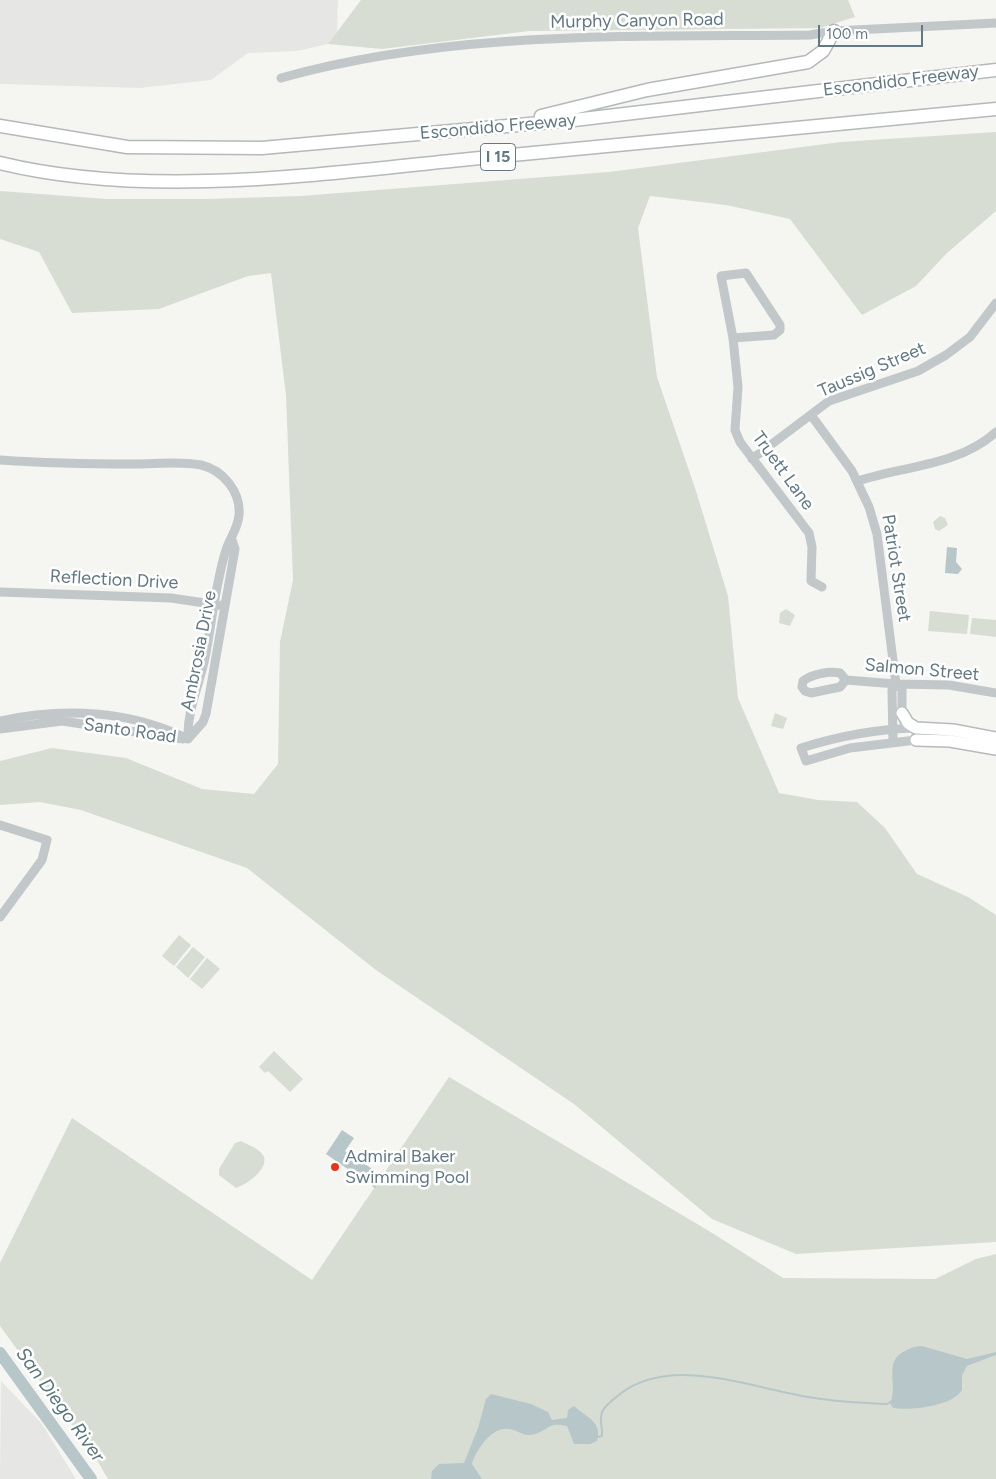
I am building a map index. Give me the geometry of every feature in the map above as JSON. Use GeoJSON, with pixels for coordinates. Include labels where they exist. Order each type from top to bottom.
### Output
{"type":"FeatureCollection","features":[{"type":"Feature","properties":{"kind":"highway"},"geometry":{"type":"LineString","coordinates":[[499,126],[647,90],[808,62],[823,51],[834,31]]}},
{"type":"Feature","properties":{"kind":"highway","name":"Escondido Freeway"},"geometry":{"type":"LineString","coordinates":[[0,126],[127,147],[262,148],[574,120],[996,70]]}},
{"type":"Feature","properties":{"kind":"highway","name":"Escondido Freeway"},"geometry":{"type":"LineString","coordinates":[[0,163],[31,170],[96,178],[171,180],[273,177],[996,109]]}},
{"type":"Feature","properties":{"kind":"main road"},"geometry":{"type":"LineString","coordinates":[[902,713],[908,723],[916,728],[953,730],[996,738]]}},
{"type":"Feature","properties":{"kind":"main road"},"geometry":{"type":"LineString","coordinates":[[916,740],[950,741],[996,749]]}},
{"type":"Feature","properties":{"kind":"street","name":"Murphy Canyon Road"},"geometry":{"type":"LineString","coordinates":[[281,78],[317,68],[474,43],[555,38],[810,35],[834,31],[996,23]]}},
{"type":"Feature","properties":{"kind":"street","name":"Truett Lane"},"geometry":{"type":"LineString","coordinates":[[732,338],[774,335],[780,330],[780,325],[746,273],[721,276],[738,387],[735,430],[740,442],[752,459],[809,532],[812,547],[811,581],[822,586]]}},
{"type":"Feature","properties":{"kind":"street","name":"Taussig Street"},"geometry":{"type":"LineString","coordinates":[[752,459],[829,401],[918,371],[946,355],[970,337],[996,303]]}},
{"type":"Feature","properties":{"kind":"street","name":"Patriot Street"},"geometry":{"type":"LineString","coordinates":[[811,415],[858,481],[869,507],[877,534],[896,684],[892,690],[893,742]]}},
{"type":"Feature","properties":{"kind":"street"},"geometry":{"type":"LineString","coordinates":[[858,481],[884,473],[921,467],[947,459],[989,438],[996,432]]}},
{"type":"Feature","properties":{"kind":"street","name":"Ambrosia Drive"},"geometry":{"type":"LineString","coordinates":[[0,460],[51,464],[203,466],[218,472],[234,491],[239,516],[232,540],[226,548],[213,604],[205,658],[187,718],[188,739]]}},
{"type":"Feature","properties":{"kind":"street","name":"Ambrosia Drive"},"geometry":{"type":"LineString","coordinates":[[188,739],[203,722],[206,714],[235,548],[232,540]]}},
{"type":"Feature","properties":{"kind":"street","name":"Reflection Drive"},"geometry":{"type":"LineString","coordinates":[[0,592],[171,598],[225,606]]}},
{"type":"Feature","properties":{"kind":"street","name":"Salmon Street"},"geometry":{"type":"LineString","coordinates":[[846,680],[896,684],[949,685],[996,693]]}},
{"type":"Feature","properties":{"kind":"street","name":"Patriot Street"},"geometry":{"type":"LineString","coordinates":[[896,684],[902,689],[902,713]]}},
{"type":"Feature","properties":{"kind":"street","name":"Santo Road"},"geometry":{"type":"LineString","coordinates":[[0,721],[24,715],[64,712],[104,714],[168,729],[188,739]]}},
{"type":"Feature","properties":{"kind":"street","name":"Santo Road"},"geometry":{"type":"LineString","coordinates":[[0,729],[62,721],[120,728],[165,738],[188,739]]}},
{"type":"Feature","properties":{"kind":"street"},"geometry":{"type":"LineString","coordinates":[[916,728],[892,728],[832,739],[801,748],[806,761],[850,748],[916,740]]}},
{"type":"Feature","properties":{"kind":"street"},"geometry":{"type":"LineString","coordinates":[[0,825],[48,840],[42,860],[0,917]]}},
{"type":"Feature","properties":{"kind":"shaded area"},"geometry":{"type":"Polygon","coordinates":[[[0,0],[338,0],[337,32],[328,44],[297,51],[248,53],[211,80],[140,88],[0,84],[0,0]]]}},
{"type":"Feature","properties":{"kind":"shaded area"},"geometry":{"type":"Polygon","coordinates":[[[361,0],[848,0],[855,17],[820,28],[529,31],[382,49],[328,44],[361,0]]]}},
{"type":"Feature","properties":{"kind":"shaded area"},"geometry":{"type":"Polygon","coordinates":[[[996,132],[996,211],[947,253],[916,286],[862,315],[790,219],[726,205],[650,196],[638,228],[657,377],[696,491],[728,596],[738,698],[779,793],[818,800],[857,802],[885,828],[917,874],[968,897],[996,915],[996,1242],[796,1254],[712,1219],[574,1104],[376,970],[247,868],[81,810],[40,802],[0,805],[0,761],[52,748],[126,758],[202,789],[254,794],[278,764],[280,642],[293,580],[286,395],[271,273],[248,276],[159,309],[72,313],[39,252],[0,239],[0,191],[107,199],[207,199],[301,196],[609,172],[841,142],[996,132]]]}},
{"type":"Feature","properties":{"kind":"shaded area"},"geometry":{"type":"Polygon","coordinates":[[[940,516],[945,518],[948,525],[939,531],[935,529],[933,522],[940,516]]]}},
{"type":"Feature","properties":{"kind":"shaded area"},"geometry":{"type":"Polygon","coordinates":[[[947,547],[957,548],[956,562],[962,569],[958,574],[945,573],[947,547]]]}},
{"type":"Feature","properties":{"kind":"shaded area"},"geometry":{"type":"Polygon","coordinates":[[[786,609],[795,615],[790,626],[779,623],[780,613],[786,609]]]}},
{"type":"Feature","properties":{"kind":"shaded area"},"geometry":{"type":"Polygon","coordinates":[[[930,611],[969,615],[967,634],[928,631],[930,611]]]}},
{"type":"Feature","properties":{"kind":"shaded area"},"geometry":{"type":"Polygon","coordinates":[[[972,618],[996,620],[996,637],[970,634],[972,618]]]}},
{"type":"Feature","properties":{"kind":"shaded area"},"geometry":{"type":"Polygon","coordinates":[[[775,713],[787,718],[783,729],[771,726],[775,713]]]}},
{"type":"Feature","properties":{"kind":"shaded area"},"geometry":{"type":"Polygon","coordinates":[[[179,935],[191,945],[174,966],[162,956],[179,935]]]}},
{"type":"Feature","properties":{"kind":"shaded area"},"geometry":{"type":"Polygon","coordinates":[[[193,947],[205,957],[188,978],[176,967],[193,947]]]}},
{"type":"Feature","properties":{"kind":"shaded area"},"geometry":{"type":"Polygon","coordinates":[[[207,958],[220,969],[202,989],[190,979],[207,958]]]}},
{"type":"Feature","properties":{"kind":"shaded area"},"geometry":{"type":"Polygon","coordinates":[[[274,1051],[303,1079],[290,1092],[268,1071],[265,1073],[259,1067],[274,1051]]]}},
{"type":"Feature","properties":{"kind":"shaded area"},"geometry":{"type":"Polygon","coordinates":[[[449,1077],[709,1231],[783,1278],[935,1279],[976,1259],[996,1254],[996,1479],[108,1479],[94,1455],[0,1326],[0,1263],[72,1118],[312,1280],[449,1077]]]}},
{"type":"Feature","properties":{"kind":"shaded area"},"geometry":{"type":"Polygon","coordinates":[[[342,1130],[354,1138],[345,1151],[383,1176],[375,1188],[326,1154],[342,1130]]]}},
{"type":"Feature","properties":{"kind":"shaded area"},"geometry":{"type":"Polygon","coordinates":[[[241,1141],[260,1152],[264,1157],[264,1162],[260,1172],[245,1184],[236,1188],[219,1175],[219,1169],[235,1143],[241,1141]]]}},
{"type":"Feature","properties":{"kind":"shaded area"},"geometry":{"type":"Polygon","coordinates":[[[917,1346],[967,1359],[996,1352],[996,1355],[967,1366],[962,1375],[962,1390],[950,1400],[941,1404],[920,1408],[893,1408],[890,1403],[893,1389],[892,1368],[894,1362],[903,1352],[917,1346]]]}},
{"type":"Feature","properties":{"kind":"shaded area"},"geometry":{"type":"Polygon","coordinates":[[[1,1381],[42,1424],[76,1479],[0,1479],[1,1381]]]}},
{"type":"Feature","properties":{"kind":"shaded area"},"geometry":{"type":"Polygon","coordinates":[[[491,1394],[531,1404],[548,1412],[552,1420],[567,1418],[568,1410],[574,1406],[596,1424],[598,1429],[597,1441],[590,1444],[574,1444],[567,1426],[561,1425],[552,1425],[531,1435],[503,1429],[497,1431],[486,1440],[474,1458],[472,1464],[482,1479],[431,1479],[432,1471],[439,1464],[464,1463],[478,1428],[486,1399],[491,1394]]]}},
{"type":"Feature","properties":{"kind":"waterway","name":"San Diego River"},"geometry":{"type":"LineString","coordinates":[[0,1353],[91,1479]]}},
{"type":"Feature","properties":{"kind":"waterway"},"geometry":{"type":"LineString","coordinates":[[597,1437],[602,1436],[602,1413],[611,1402],[620,1394],[641,1382],[664,1376],[689,1375],[715,1378],[792,1394],[860,1403],[887,1404],[892,1401]]}},
{"type":"Feature","properties":{"kind":"place","name":"Admiral Baker Swimming Pool"},"geometry":{"type":"Point","coordinates":[335,1167]}}]}
